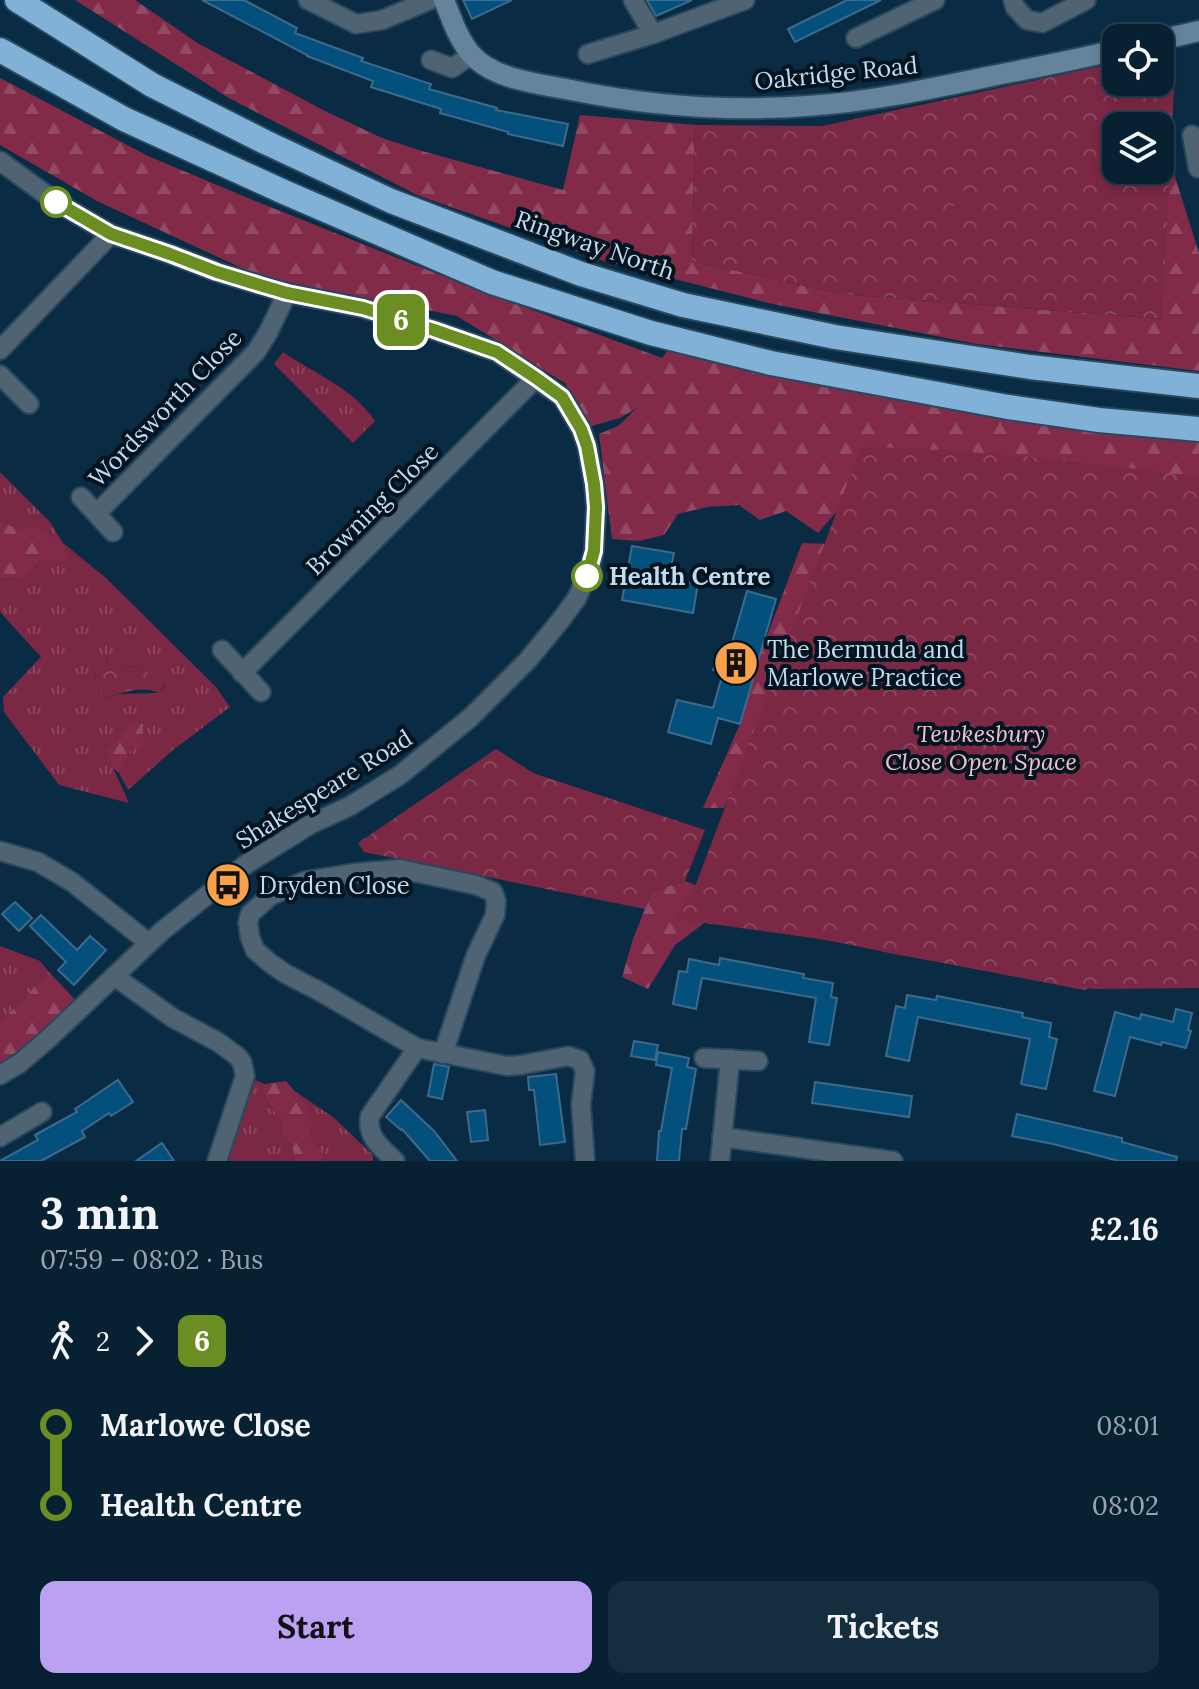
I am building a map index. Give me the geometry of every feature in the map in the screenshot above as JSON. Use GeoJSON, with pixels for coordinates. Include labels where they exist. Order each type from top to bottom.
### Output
{"type":"FeatureCollection","features":[{"type":"Feature","properties":{"kind":"highway","name":"Ringway North"},"geometry":{"type":"LineString","coordinates":[[20,1],[152,85],[265,142],[391,201],[581,274],[683,305],[835,337],[1030,367],[1199,386]]}},
{"type":"Feature","properties":{"kind":"highway"},"geometry":{"type":"LineString","coordinates":[[0,47],[124,119],[284,192],[492,282],[622,324],[771,363],[993,404],[1099,420],[1199,429]]}},
{"type":"Feature","properties":{"kind":"street"},"geometry":{"type":"LineString","coordinates":[[308,0],[356,24],[382,20],[430,0]]}},
{"type":"Feature","properties":{"kind":"street"},"geometry":{"type":"LineString","coordinates":[[431,60],[452,68],[471,55],[444,0]]}},
{"type":"Feature","properties":{"kind":"street"},"geometry":{"type":"LineString","coordinates":[[633,0],[653,34]]}},
{"type":"Feature","properties":{"kind":"street"},"geometry":{"type":"LineString","coordinates":[[588,54],[745,0]]}},
{"type":"Feature","properties":{"kind":"street"},"geometry":{"type":"LineString","coordinates":[[856,38],[935,0]]}},
{"type":"Feature","properties":{"kind":"street"},"geometry":{"type":"LineString","coordinates":[[1013,0],[1027,20],[1042,23],[1086,0]]}},
{"type":"Feature","properties":{"kind":"street"},"geometry":{"type":"LineString","coordinates":[[1174,37],[1199,31]]}},
{"type":"Feature","properties":{"kind":"street","name":"Oakridge Road"},"geometry":{"type":"LineString","coordinates":[[471,55],[495,71],[523,81],[644,102],[739,109],[889,97],[1102,53]]}},
{"type":"Feature","properties":{"kind":"street"},"geometry":{"type":"LineString","coordinates":[[1192,135],[1193,170]]}},
{"type":"Feature","properties":{"kind":"street","name":"Shakespeare Road"},"geometry":{"type":"LineString","coordinates":[[0,161],[56,202],[111,234],[217,272],[287,293],[363,308],[497,352],[562,397],[587,446],[596,517],[594,551],[577,598],[511,678],[471,717],[400,775],[245,865],[149,943],[31,1054],[0,1075]]}},
{"type":"Feature","properties":{"kind":"street"},"geometry":{"type":"LineString","coordinates":[[1,346],[111,234]]}},
{"type":"Feature","properties":{"kind":"street","name":"Wordsworth Close"},"geometry":{"type":"LineString","coordinates":[[97,513],[256,352],[287,293]]}},
{"type":"Feature","properties":{"kind":"street"},"geometry":{"type":"LineString","coordinates":[[0,375],[29,404]]}},
{"type":"Feature","properties":{"kind":"street","name":"Browning Close"},"geometry":{"type":"LineString","coordinates":[[242,673],[536,378]]}},
{"type":"Feature","properties":{"kind":"street","name":"Wordsworth Close"},"geometry":{"type":"LineString","coordinates":[[81,497],[113,532]]}},
{"type":"Feature","properties":{"kind":"street"},"geometry":{"type":"LineString","coordinates":[[222,650],[261,692]]}},
{"type":"Feature","properties":{"kind":"street"},"geometry":{"type":"LineString","coordinates":[[0,851],[38,862],[72,882],[149,943]]}},
{"type":"Feature","properties":{"kind":"street"},"geometry":{"type":"LineString","coordinates":[[443,1054],[476,955],[495,915],[493,892],[476,885],[400,869],[385,870],[305,881],[270,896],[250,914],[250,937],[255,950],[270,963],[417,1048],[443,1054],[507,1066],[568,1056],[580,1060],[585,1071],[581,1104],[585,1161]]}},
{"type":"Feature","properties":{"kind":"street"},"geometry":{"type":"LineString","coordinates":[[114,976],[173,1018],[227,1048],[242,1062],[245,1076],[217,1161]]}},
{"type":"Feature","properties":{"kind":"street"},"geometry":{"type":"LineString","coordinates":[[395,1161],[373,1138],[370,1116],[417,1048]]}},
{"type":"Feature","properties":{"kind":"street"},"geometry":{"type":"LineString","coordinates":[[704,1058],[758,1061]]}},
{"type":"Feature","properties":{"kind":"street"},"geometry":{"type":"LineString","coordinates":[[720,1161],[730,1059]]}},
{"type":"Feature","properties":{"kind":"street"},"geometry":{"type":"LineString","coordinates":[[0,1137],[42,1112]]}},
{"type":"Feature","properties":{"kind":"street"},"geometry":{"type":"LineString","coordinates":[[722,1137],[850,1158],[893,1161]]}},
{"type":"Feature","properties":{"kind":"green space"},"geometry":{"type":"Polygon","coordinates":[[[75,0],[135,0],[199,44],[382,138],[563,190],[580,115],[695,125],[692,261],[841,294],[1161,319],[1169,184],[1174,184],[1174,174],[1199,253],[1199,371],[977,344],[773,304],[604,261],[417,195],[229,98],[75,0]]]}},
{"type":"Feature","properties":{"kind":"green space"},"geometry":{"type":"Polygon","coordinates":[[[1102,66],[1102,96],[1174,96],[1173,112],[1102,112],[1102,184],[1169,184],[1162,319],[841,294],[692,261],[695,125],[822,126],[1102,66]]]}},
{"type":"Feature","properties":{"kind":"green space"},"geometry":{"type":"Polygon","coordinates":[[[0,78],[148,156],[470,287],[662,358],[670,348],[1199,438],[1199,520],[860,485],[818,533],[786,511],[760,520],[739,505],[707,507],[678,514],[664,535],[639,541],[612,539],[599,434],[618,426],[637,408],[620,418],[581,429],[566,384],[457,316],[261,277],[97,201],[0,145],[0,78]]]}},
{"type":"Feature","properties":{"kind":"green space"},"geometry":{"type":"Polygon","coordinates":[[[953,192],[977,192],[980,200],[975,208],[954,212],[953,192]]]}},
{"type":"Feature","properties":{"kind":"green space"},"geometry":{"type":"Polygon","coordinates":[[[283,352],[356,399],[375,421],[353,443],[274,364],[283,352]]]}},
{"type":"Feature","properties":{"kind":"green space","name":"Tewkesbury Close Open Space"},"geometry":{"type":"Polygon","coordinates":[[[861,447],[1030,457],[1199,477],[1199,988],[1094,989],[835,941],[676,919],[696,884],[861,447]]]}},
{"type":"Feature","properties":{"kind":"green space"},"geometry":{"type":"Polygon","coordinates":[[[0,472],[50,522],[63,543],[106,578],[216,687],[230,707],[173,750],[128,790],[119,773],[131,748],[143,746],[106,752],[129,803],[59,785],[4,712],[3,697],[41,657],[0,612],[0,578],[24,579],[40,560],[68,563],[18,529],[0,521],[0,472]],[[106,657],[96,671],[95,685],[106,698],[119,694],[160,693],[165,685],[150,676],[144,667],[110,669],[106,657]]]}},
{"type":"Feature","properties":{"kind":"green space"},"geometry":{"type":"Polygon","coordinates":[[[0,521],[18,529],[35,526],[63,543],[69,563],[40,560],[24,579],[0,578],[0,521]]]}},
{"type":"Feature","properties":{"kind":"green space"},"geometry":{"type":"Polygon","coordinates":[[[802,543],[830,544],[737,788],[724,808],[703,808],[740,724],[761,652],[802,543]]]}},
{"type":"Feature","properties":{"kind":"green space"},"geometry":{"type":"Polygon","coordinates":[[[105,657],[111,669],[144,667],[150,676],[166,680],[160,693],[139,689],[106,698],[95,685],[96,671],[105,657]]]}},
{"type":"Feature","properties":{"kind":"green space"},"geometry":{"type":"Polygon","coordinates":[[[132,722],[143,724],[143,746],[131,748],[119,773],[113,768],[106,752],[132,722]]]}},
{"type":"Feature","properties":{"kind":"green space"},"geometry":{"type":"Polygon","coordinates":[[[496,749],[533,773],[705,830],[685,881],[652,891],[645,909],[364,852],[358,843],[496,749]]]}},
{"type":"Feature","properties":{"kind":"green space"},"geometry":{"type":"Polygon","coordinates":[[[685,881],[1108,980],[1084,990],[711,918],[675,945],[648,989],[622,977],[652,891],[685,881]]]}},
{"type":"Feature","properties":{"kind":"green space"},"geometry":{"type":"Polygon","coordinates":[[[0,946],[40,961],[49,972],[0,1023],[0,946]]]}},
{"type":"Feature","properties":{"kind":"green space"},"geometry":{"type":"Polygon","coordinates":[[[49,972],[80,1005],[0,1068],[0,1023],[49,972]]]}},
{"type":"Feature","properties":{"kind":"green space"},"geometry":{"type":"Polygon","coordinates":[[[245,1076],[265,1084],[262,1091],[282,1120],[281,1134],[292,1145],[295,1161],[217,1161],[245,1076]]]}},
{"type":"Feature","properties":{"kind":"green space"},"geometry":{"type":"Polygon","coordinates":[[[286,1081],[312,1118],[310,1137],[326,1161],[295,1161],[292,1145],[281,1134],[282,1120],[262,1091],[265,1084],[286,1081]]]}},
{"type":"Feature","properties":{"kind":"green space"},"geometry":{"type":"Polygon","coordinates":[[[293,1090],[333,1117],[373,1155],[373,1161],[326,1161],[310,1137],[302,1100],[293,1090]]]}},
{"type":"Feature","properties":{"kind":"building"},"geometry":{"type":"Polygon","coordinates":[[[202,0],[244,0],[297,28],[295,33],[363,58],[361,61],[431,84],[429,89],[496,110],[568,124],[563,146],[508,134],[371,87],[373,81],[307,56],[202,0]]]}},
{"type":"Feature","properties":{"kind":"building"},"geometry":{"type":"Polygon","coordinates":[[[463,0],[512,0],[472,19],[463,0]]]}},
{"type":"Feature","properties":{"kind":"building"},"geometry":{"type":"Polygon","coordinates":[[[647,0],[692,0],[656,16],[647,0]]]}},
{"type":"Feature","properties":{"kind":"building"},"geometry":{"type":"Polygon","coordinates":[[[847,0],[881,0],[795,42],[788,29],[847,0]]]}},
{"type":"Feature","properties":{"kind":"building"},"geometry":{"type":"Polygon","coordinates":[[[632,546],[674,553],[669,579],[698,584],[693,613],[622,600],[632,546]]]}},
{"type":"Feature","properties":{"kind":"building","name":"The Bermuda and Marlowe Practice"},"geometry":{"type":"Polygon","coordinates":[[[747,591],[776,599],[740,724],[718,718],[711,744],[668,732],[677,700],[713,708],[723,673],[713,670],[718,654],[728,657],[747,591]]]}},
{"type":"Feature","properties":{"kind":"building"},"geometry":{"type":"Polygon","coordinates":[[[15,902],[32,918],[19,931],[2,914],[15,902]]]}},
{"type":"Feature","properties":{"kind":"building"},"geometry":{"type":"Polygon","coordinates":[[[41,915],[77,950],[90,936],[106,950],[74,985],[58,970],[66,962],[30,926],[41,915]]]}},
{"type":"Feature","properties":{"kind":"building"},"geometry":{"type":"Polygon","coordinates":[[[720,958],[804,974],[803,978],[833,983],[831,997],[837,998],[829,1045],[809,1042],[816,998],[702,978],[696,1009],[673,1004],[679,971],[687,972],[689,959],[719,965],[720,958]]]}},
{"type":"Feature","properties":{"kind":"building"},"geometry":{"type":"Polygon","coordinates":[[[907,995],[936,1000],[937,996],[1023,1013],[1022,1017],[1051,1023],[1049,1037],[1057,1039],[1046,1089],[1021,1084],[1030,1039],[918,1017],[909,1061],[886,1056],[896,1006],[905,1008],[907,995]]]}},
{"type":"Feature","properties":{"kind":"building"},"geometry":{"type":"Polygon","coordinates":[[[1176,1009],[1192,1013],[1186,1048],[1130,1037],[1115,1096],[1094,1091],[1115,1012],[1140,1019],[1141,1014],[1173,1022],[1176,1009]]]}},
{"type":"Feature","properties":{"kind":"building"},"geometry":{"type":"Polygon","coordinates":[[[634,1041],[658,1045],[655,1060],[631,1056],[634,1041]]]}},
{"type":"Feature","properties":{"kind":"building"},"geometry":{"type":"Polygon","coordinates":[[[658,1052],[689,1058],[687,1067],[696,1069],[686,1129],[682,1129],[679,1161],[657,1161],[659,1131],[672,1068],[656,1065],[658,1052]]]}},
{"type":"Feature","properties":{"kind":"building"},"geometry":{"type":"Polygon","coordinates":[[[434,1064],[449,1067],[442,1099],[428,1096],[434,1064]]]}},
{"type":"Feature","properties":{"kind":"building"},"geometry":{"type":"Polygon","coordinates":[[[556,1074],[565,1142],[540,1145],[534,1090],[529,1090],[528,1077],[556,1074]]]}},
{"type":"Feature","properties":{"kind":"building"},"geometry":{"type":"Polygon","coordinates":[[[118,1080],[133,1102],[82,1131],[85,1137],[41,1161],[0,1161],[38,1140],[35,1135],[77,1112],[75,1109],[118,1080]]]}},
{"type":"Feature","properties":{"kind":"building"},"geometry":{"type":"Polygon","coordinates":[[[815,1082],[912,1096],[909,1117],[812,1103],[815,1082]]]}},
{"type":"Feature","properties":{"kind":"building"},"geometry":{"type":"Polygon","coordinates":[[[401,1100],[434,1131],[457,1161],[430,1161],[402,1129],[386,1117],[401,1100]]]}},
{"type":"Feature","properties":{"kind":"building"},"geometry":{"type":"Polygon","coordinates":[[[485,1110],[488,1140],[471,1142],[467,1112],[485,1110]]]}},
{"type":"Feature","properties":{"kind":"building"},"geometry":{"type":"Polygon","coordinates":[[[1017,1114],[1122,1138],[1122,1142],[1177,1157],[1176,1161],[1119,1161],[1012,1136],[1017,1114]]]}},
{"type":"Feature","properties":{"kind":"building"},"geometry":{"type":"Polygon","coordinates":[[[162,1143],[174,1161],[136,1161],[162,1143]]]}},
{"type":"Feature","properties":{"kind":"bus line","name":"6"},"geometry":{"type":"LineString","coordinates":[[56,202],[111,234],[263,286],[363,308],[434,330],[497,352],[536,378],[562,397],[587,446],[596,507],[594,551],[587,576]]}},
{"type":"Feature","properties":{"kind":"place","name":"Health Centre"},"geometry":{"type":"Point","coordinates":[587,576]}},
{"type":"Feature","properties":{"kind":"place","name":"The Bermuda and Marlowe Practice"},"geometry":{"type":"Point","coordinates":[736,663]}},
{"type":"Feature","properties":{"kind":"place","name":"Dryden Close"},"geometry":{"type":"Point","coordinates":[228,885]}}]}
